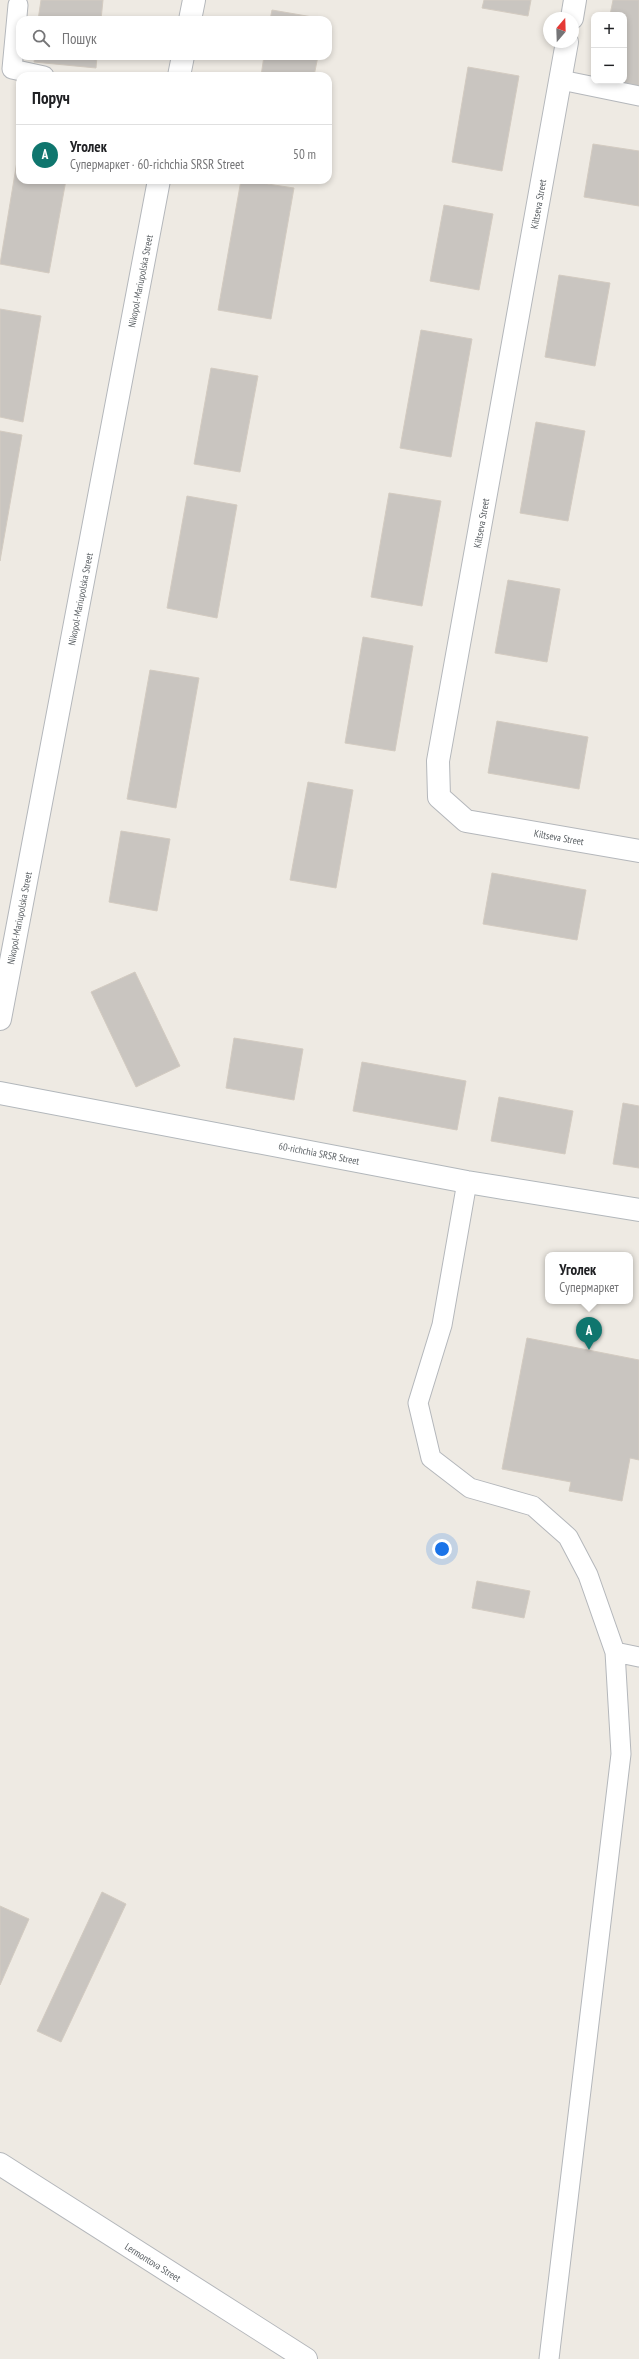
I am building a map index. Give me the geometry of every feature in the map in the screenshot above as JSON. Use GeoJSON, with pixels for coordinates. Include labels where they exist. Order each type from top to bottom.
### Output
{"type":"FeatureCollection","features":[{"type":"Feature","properties":{"kind":"street"},"geometry":{"type":"LineString","coordinates":[[191,16],[194,0]]}},
{"type":"Feature","properties":{"kind":"street"},"geometry":{"type":"LineString","coordinates":[[573,12],[575,0]]}},
{"type":"Feature","properties":{"kind":"street","name":"Kiltseva Street"},"geometry":{"type":"LineString","coordinates":[[566,48],[438,761],[439,797],[466,821],[639,851]]}},
{"type":"Feature","properties":{"kind":"street"},"geometry":{"type":"LineString","coordinates":[[180,72],[182,60]]}},
{"type":"Feature","properties":{"kind":"street","name":"Nikopol-Mariupolska Street"},"geometry":{"type":"LineString","coordinates":[[0,1019],[158,184]]}},
{"type":"Feature","properties":{"kind":"street","name":"60-richchia SRSR Street"},"geometry":{"type":"LineString","coordinates":[[0,1093],[467,1182],[639,1210]]}},
{"type":"Feature","properties":{"kind":"street","name":"Lermontova Street"},"geometry":{"type":"LineString","coordinates":[[0,2164],[306,2359]]}},
{"type":"Feature","properties":{"kind":"lane"},"geometry":{"type":"LineString","coordinates":[[17,16],[18,5]]}},
{"type":"Feature","properties":{"kind":"lane"},"geometry":{"type":"LineString","coordinates":[[16,26],[12,69],[26,72]]}},
{"type":"Feature","properties":{"kind":"lane"},"geometry":{"type":"LineString","coordinates":[[561,80],[639,96]]}},
{"type":"Feature","properties":{"kind":"lane"},"geometry":{"type":"LineString","coordinates":[[467,1182],[442,1325],[418,1403],[431,1458],[470,1488],[533,1506],[568,1537],[588,1575],[615,1652],[621,1754],[549,2359]]}},
{"type":"Feature","properties":{"kind":"lane"},"geometry":{"type":"LineString","coordinates":[[615,1652],[639,1657]]}},
{"type":"Feature","properties":{"kind":"building"},"geometry":{"type":"Polygon","coordinates":[[[41,0],[103,0],[101,16],[39,16],[41,0]]]}},
{"type":"Feature","properties":{"kind":"building"},"geometry":{"type":"Polygon","coordinates":[[[484,0],[531,0],[528,16],[482,8],[484,0]]]}},
{"type":"Feature","properties":{"kind":"building"},"geometry":{"type":"Polygon","coordinates":[[[613,0],[639,0],[639,86],[627,84],[627,12],[611,12],[613,0]]]}},
{"type":"Feature","properties":{"kind":"building"},"geometry":{"type":"Polygon","coordinates":[[[272,10],[307,16],[271,16],[272,10]]]}},
{"type":"Feature","properties":{"kind":"building"},"geometry":{"type":"Polygon","coordinates":[[[34,60],[97,60],[96,68],[34,62],[34,60]]]}},
{"type":"Feature","properties":{"kind":"building"},"geometry":{"type":"Polygon","coordinates":[[[263,60],[317,60],[315,72],[262,72],[263,60]]]}},
{"type":"Feature","properties":{"kind":"building"},"geometry":{"type":"Polygon","coordinates":[[[468,67],[519,76],[502,171],[452,162],[468,67]]]}},
{"type":"Feature","properties":{"kind":"building"},"geometry":{"type":"Polygon","coordinates":[[[593,144],[639,151],[639,206],[584,197],[593,144]]]}},
{"type":"Feature","properties":{"kind":"building"},"geometry":{"type":"Polygon","coordinates":[[[16,167],[16,184],[65,184],[49,273],[0,264],[16,167]]]}},
{"type":"Feature","properties":{"kind":"building"},"geometry":{"type":"Polygon","coordinates":[[[240,184],[268,184],[294,188],[271,319],[218,310],[240,184]]]}},
{"type":"Feature","properties":{"kind":"building"},"geometry":{"type":"Polygon","coordinates":[[[444,205],[493,214],[479,290],[430,281],[444,205]]]}},
{"type":"Feature","properties":{"kind":"building"},"geometry":{"type":"Polygon","coordinates":[[[559,275],[610,283],[595,366],[545,357],[559,275]]]}},
{"type":"Feature","properties":{"kind":"building"},"geometry":{"type":"Polygon","coordinates":[[[0,309],[41,316],[23,422],[0,417],[0,309]]]}},
{"type":"Feature","properties":{"kind":"building"},"geometry":{"type":"Polygon","coordinates":[[[421,330],[472,339],[451,457],[400,448],[421,330]]]}},
{"type":"Feature","properties":{"kind":"building"},"geometry":{"type":"Polygon","coordinates":[[[211,368],[258,376],[240,472],[194,464],[211,368]]]}},
{"type":"Feature","properties":{"kind":"building"},"geometry":{"type":"Polygon","coordinates":[[[536,422],[585,431],[568,521],[520,513],[536,422]]]}},
{"type":"Feature","properties":{"kind":"building"},"geometry":{"type":"Polygon","coordinates":[[[0,431],[22,435],[0,561],[0,431]]]}},
{"type":"Feature","properties":{"kind":"building"},"geometry":{"type":"Polygon","coordinates":[[[389,493],[441,501],[422,606],[371,597],[389,493]]]}},
{"type":"Feature","properties":{"kind":"building"},"geometry":{"type":"Polygon","coordinates":[[[187,496],[237,505],[217,618],[167,608],[187,496]]]}},
{"type":"Feature","properties":{"kind":"building"},"geometry":{"type":"Polygon","coordinates":[[[508,580],[560,589],[547,662],[495,653],[508,580]]]}},
{"type":"Feature","properties":{"kind":"building"},"geometry":{"type":"Polygon","coordinates":[[[363,637],[413,646],[395,751],[345,743],[363,637]]]}},
{"type":"Feature","properties":{"kind":"building"},"geometry":{"type":"Polygon","coordinates":[[[150,670],[199,678],[176,808],[127,799],[150,670]]]}},
{"type":"Feature","properties":{"kind":"building"},"geometry":{"type":"Polygon","coordinates":[[[497,721],[588,737],[579,789],[488,773],[497,721]]]}},
{"type":"Feature","properties":{"kind":"building"},"geometry":{"type":"Polygon","coordinates":[[[308,782],[353,790],[336,888],[290,880],[308,782]]]}},
{"type":"Feature","properties":{"kind":"building"},"geometry":{"type":"Polygon","coordinates":[[[121,831],[170,839],[157,911],[109,902],[121,831]]]}},
{"type":"Feature","properties":{"kind":"building"},"geometry":{"type":"Polygon","coordinates":[[[492,873],[586,890],[577,940],[483,924],[492,873]]]}},
{"type":"Feature","properties":{"kind":"building"},"geometry":{"type":"Polygon","coordinates":[[[135,972],[180,1066],[136,1087],[91,992],[135,972]]]}},
{"type":"Feature","properties":{"kind":"building"},"geometry":{"type":"Polygon","coordinates":[[[234,1038],[303,1049],[294,1100],[226,1088],[234,1038]]]}},
{"type":"Feature","properties":{"kind":"building"},"geometry":{"type":"Polygon","coordinates":[[[362,1062],[466,1081],[457,1130],[353,1111],[362,1062]]]}},
{"type":"Feature","properties":{"kind":"building"},"geometry":{"type":"Polygon","coordinates":[[[499,1097],[573,1111],[565,1154],[491,1141],[499,1097]]]}},
{"type":"Feature","properties":{"kind":"building"},"geometry":{"type":"Polygon","coordinates":[[[623,1103],[639,1106],[639,1168],[613,1164],[623,1103]]]}},
{"type":"Feature","properties":{"kind":"building"},"geometry":{"type":"Polygon","coordinates":[[[527,1338],[639,1360],[639,1460],[630,1458],[622,1501],[569,1491],[571,1482],[502,1469],[527,1338]]]}},
{"type":"Feature","properties":{"kind":"building"},"geometry":{"type":"Polygon","coordinates":[[[477,1581],[530,1591],[524,1618],[472,1608],[477,1581]]]}},
{"type":"Feature","properties":{"kind":"building"},"geometry":{"type":"Polygon","coordinates":[[[102,1892],[126,1904],[61,2042],[37,2031],[102,1892]]]}},
{"type":"Feature","properties":{"kind":"building"},"geometry":{"type":"Polygon","coordinates":[[[0,1906],[29,1919],[0,1985],[0,1906]]]}},
{"type":"Feature","properties":{"kind":"place","name":"Уголек"},"geometry":{"type":"Point","coordinates":[589,1350]}}]}
